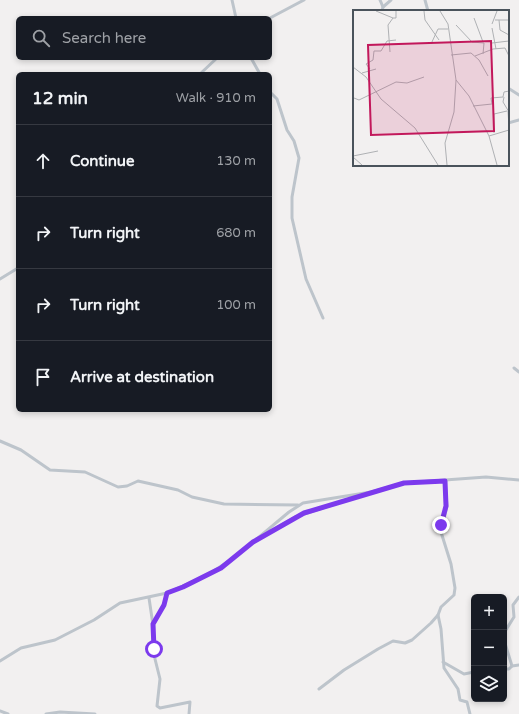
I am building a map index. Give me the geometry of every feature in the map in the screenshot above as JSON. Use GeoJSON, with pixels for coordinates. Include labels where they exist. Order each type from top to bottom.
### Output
{"type":"FeatureCollection","features":[{"type":"Feature","properties":{"kind":"street"},"geometry":{"type":"LineString","coordinates":[[232,0],[236,16]]}},
{"type":"Feature","properties":{"kind":"street"},"geometry":{"type":"LineString","coordinates":[[272,17],[304,0]]}},
{"type":"Feature","properties":{"kind":"street"},"geometry":{"type":"LineString","coordinates":[[380,0],[382,9]]}},
{"type":"Feature","properties":{"kind":"street"},"geometry":{"type":"LineString","coordinates":[[382,9],[391,0]]}},
{"type":"Feature","properties":{"kind":"street"},"geometry":{"type":"LineString","coordinates":[[425,0],[428,10]]}},
{"type":"Feature","properties":{"kind":"street"},"geometry":{"type":"LineString","coordinates":[[202,72],[215,60]]}},
{"type":"Feature","properties":{"kind":"street"},"geometry":{"type":"LineString","coordinates":[[252,60],[259,72]]}},
{"type":"Feature","properties":{"kind":"street"},"geometry":{"type":"LineString","coordinates":[[509,89],[519,94]]}},
{"type":"Feature","properties":{"kind":"street"},"geometry":{"type":"LineString","coordinates":[[272,94],[277,99],[287,130],[294,141],[299,158],[292,197],[292,218],[306,279],[323,318]]}},
{"type":"Feature","properties":{"kind":"street"},"geometry":{"type":"LineString","coordinates":[[509,123],[519,120]]}},
{"type":"Feature","properties":{"kind":"street"},"geometry":{"type":"LineString","coordinates":[[0,279],[16,269]]}},
{"type":"Feature","properties":{"kind":"street"},"geometry":{"type":"LineString","coordinates":[[514,368],[519,372]]}},
{"type":"Feature","properties":{"kind":"street"},"geometry":{"type":"LineString","coordinates":[[0,441],[21,450],[50,470],[85,472],[118,486],[127,486],[138,481],[178,490],[192,497],[224,504],[298,505],[365,494]]}},
{"type":"Feature","properties":{"kind":"street"},"geometry":{"type":"LineString","coordinates":[[253,542],[295,517],[404,483],[486,477],[519,480]]}},
{"type":"Feature","properties":{"kind":"street"},"geometry":{"type":"LineString","coordinates":[[319,689],[344,670],[378,649],[393,642],[405,643],[412,640],[438,616],[441,607],[454,595],[455,588],[451,564],[441,532],[446,506],[445,481]]}},
{"type":"Feature","properties":{"kind":"street"},"geometry":{"type":"LineString","coordinates":[[0,661],[21,648],[55,640],[94,620],[120,603],[167,593],[183,587],[221,568],[298,505]]}},
{"type":"Feature","properties":{"kind":"street"},"geometry":{"type":"LineString","coordinates":[[153,624],[164,605],[167,593]]}},
{"type":"Feature","properties":{"kind":"street"},"geometry":{"type":"LineString","coordinates":[[506,630],[514,617],[513,604],[519,597]]}},
{"type":"Feature","properties":{"kind":"street"},"geometry":{"type":"LineString","coordinates":[[149,598],[153,624],[155,659],[160,679],[156,706],[160,708],[190,702],[189,714]]}},
{"type":"Feature","properties":{"kind":"street"},"geometry":{"type":"LineString","coordinates":[[438,616],[441,629],[442,662],[444,668],[458,688],[460,700],[467,702],[470,714]]}},
{"type":"Feature","properties":{"kind":"street"},"geometry":{"type":"LineString","coordinates":[[507,650],[512,666]]}},
{"type":"Feature","properties":{"kind":"street"},"geometry":{"type":"LineString","coordinates":[[442,662],[464,674],[471,673]]}},
{"type":"Feature","properties":{"kind":"street"},"geometry":{"type":"LineString","coordinates":[[507,669],[512,666],[519,665]]}},
{"type":"Feature","properties":{"kind":"street"},"geometry":{"type":"LineString","coordinates":[[0,711],[8,714]]}},
{"type":"Feature","properties":{"kind":"street"},"geometry":{"type":"LineString","coordinates":[[46,714],[67,712],[95,714]]}},
{"type":"Feature","properties":{"kind":"route"},"geometry":{"type":"LineString","coordinates":[[154,649],[153,624],[164,605],[167,593],[183,587],[221,568],[253,542],[295,517],[313,510],[404,483],[445,481],[446,506],[445,515],[441,525]]}}]}
